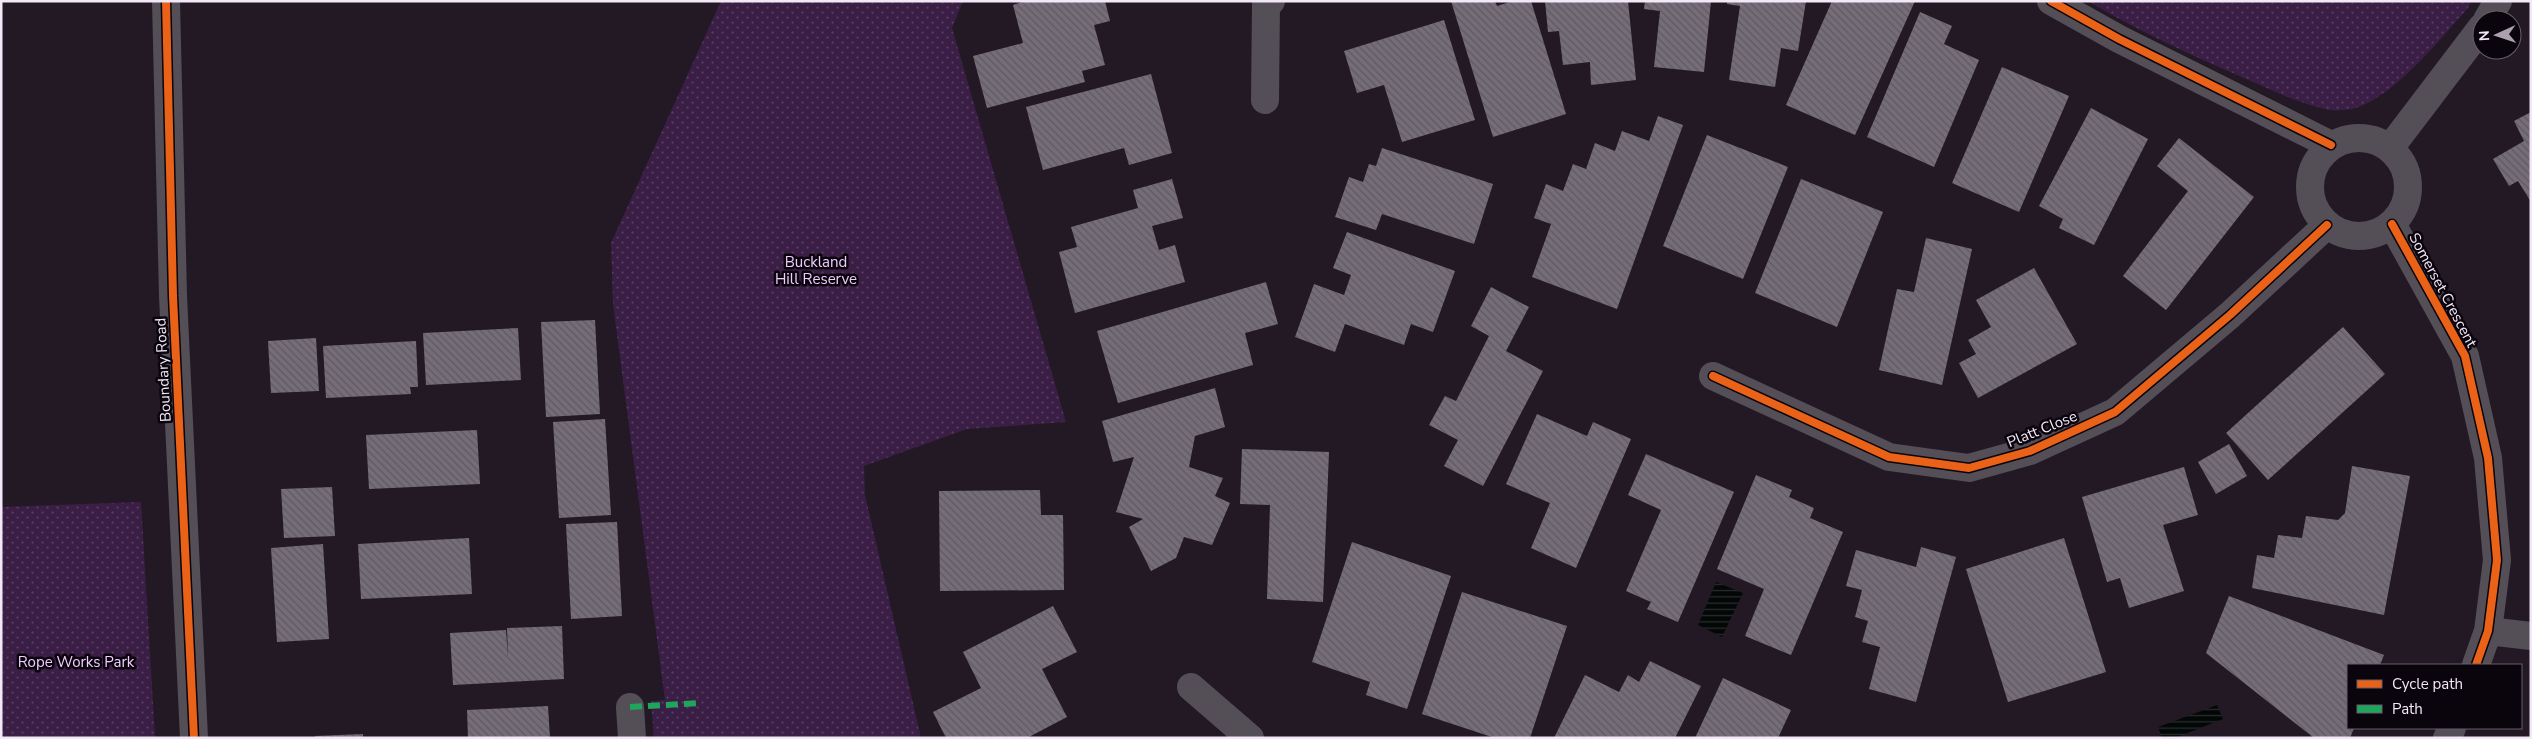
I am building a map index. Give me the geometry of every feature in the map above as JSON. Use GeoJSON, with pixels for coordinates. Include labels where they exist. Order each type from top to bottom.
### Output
{"type":"FeatureCollection","features":[{"type":"Feature","properties":{"kind":"street","name":"Boundary Road"},"geometry":{"type":"LineString","coordinates":[[166,1],[174,306],[194,738]]}},
{"type":"Feature","properties":{"kind":"street"},"geometry":{"type":"LineString","coordinates":[[1265,100],[1266,4],[1271,1]]}},
{"type":"Feature","properties":{"kind":"street"},"geometry":{"type":"LineString","coordinates":[[2050,1],[2136,48],[2331,145]]}},
{"type":"Feature","properties":{"kind":"street"},"geometry":{"type":"LineString","coordinates":[[2328,226],[2316,213],[2309,184],[2312,170],[2320,155],[2331,145],[2358,137],[2375,140],[2390,148],[2472,40]]}},
{"type":"Feature","properties":{"kind":"street","name":"Somerset Crescent"},"geometry":{"type":"LineString","coordinates":[[2328,226],[2338,232],[2355,236],[2377,233],[2392,224],[2407,199],[2408,183],[2404,166],[2390,148]]}},
{"type":"Feature","properties":{"kind":"street","name":"Somerset Crescent"},"geometry":{"type":"LineString","coordinates":[[2392,224],[2464,356],[2488,458],[2497,560],[2488,632],[2476,664]]}},
{"type":"Feature","properties":{"kind":"street","name":"Platt Close"},"geometry":{"type":"LineString","coordinates":[[1713,376],[1889,456],[1969,468],[2030,451],[2114,412],[2230,315],[2328,226]]}},
{"type":"Feature","properties":{"kind":"street"},"geometry":{"type":"LineString","coordinates":[[2488,632],[2531,636]]}},
{"type":"Feature","properties":{"kind":"street"},"geometry":{"type":"LineString","coordinates":[[1191,687],[1250,738]]}},
{"type":"Feature","properties":{"kind":"street"},"geometry":{"type":"LineString","coordinates":[[630,707],[632,738]]}},
{"type":"Feature","properties":{"kind":"green space","name":"Buckland Hill Reserve"},"geometry":{"type":"Polygon","coordinates":[[[721,1],[963,1],[952,28],[1066,422],[967,429],[864,466],[865,495],[921,738],[654,738],[651,701],[665,700],[613,304],[611,243],[721,1]]]}},
{"type":"Feature","properties":{"kind":"green space"},"geometry":{"type":"Polygon","coordinates":[[[2088,1],[2471,1],[2468,8],[2444,35],[2399,81],[2368,103],[2352,109],[2329,110],[2275,92],[2224,69],[2145,32],[2088,1]]]}},
{"type":"Feature","properties":{"kind":"green space","name":"Rope Works Park"},"geometry":{"type":"Polygon","coordinates":[[[141,502],[155,738],[1,738],[1,507],[141,502]]]}},
{"type":"Feature","properties":{"kind":"shaded area"},"geometry":{"type":"Polygon","coordinates":[[[1716,582],[1743,593],[1722,637],[1698,625],[1716,582]]]}},
{"type":"Feature","properties":{"kind":"shaded area"},"geometry":{"type":"Polygon","coordinates":[[[2217,705],[2223,719],[2175,738],[2162,738],[2158,727],[2217,705]]]}},
{"type":"Feature","properties":{"kind":"building"},"geometry":{"type":"Polygon","coordinates":[[[1025,1],[1105,1],[1110,21],[1094,25],[1105,65],[1082,71],[1085,82],[987,108],[973,56],[1023,43],[1013,5],[1025,1]]]}},
{"type":"Feature","properties":{"kind":"building"},"geometry":{"type":"Polygon","coordinates":[[[1451,1],[1495,1],[1497,6],[1513,1],[1531,1],[1566,114],[1493,137],[1451,1]]]}},
{"type":"Feature","properties":{"kind":"building"},"geometry":{"type":"Polygon","coordinates":[[[1545,1],[1628,1],[1636,80],[1591,85],[1590,62],[1563,65],[1559,31],[1548,32],[1545,1]]]}},
{"type":"Feature","properties":{"kind":"building"},"geometry":{"type":"Polygon","coordinates":[[[1645,1],[1711,1],[1704,72],[1654,67],[1660,11],[1644,9],[1645,1]]]}},
{"type":"Feature","properties":{"kind":"building"},"geometry":{"type":"Polygon","coordinates":[[[1727,1],[1806,1],[1798,51],[1781,48],[1775,87],[1729,80],[1740,6],[1727,4],[1727,1]]]}},
{"type":"Feature","properties":{"kind":"building"},"geometry":{"type":"Polygon","coordinates":[[[1832,1],[1915,1],[1855,135],[1786,105],[1832,1]]]}},
{"type":"Feature","properties":{"kind":"building"},"geometry":{"type":"Polygon","coordinates":[[[1920,12],[1952,26],[1944,44],[1979,60],[1934,167],[1867,137],[1920,12]]]}},
{"type":"Feature","properties":{"kind":"building"},"geometry":{"type":"Polygon","coordinates":[[[1444,20],[1475,120],[1402,142],[1384,85],[1357,93],[1344,51],[1444,20]]]}},
{"type":"Feature","properties":{"kind":"building"},"geometry":{"type":"Polygon","coordinates":[[[2002,67],[2069,96],[2019,212],[1952,183],[2002,67]]]}},
{"type":"Feature","properties":{"kind":"building"},"geometry":{"type":"Polygon","coordinates":[[[1151,74],[1172,153],[1129,165],[1124,148],[1043,170],[1026,107],[1151,74]]]}},
{"type":"Feature","properties":{"kind":"building"},"geometry":{"type":"Polygon","coordinates":[[[2091,108],[2148,139],[2094,245],[2059,228],[2063,219],[2039,206],[2091,108]]]}},
{"type":"Feature","properties":{"kind":"building"},"geometry":{"type":"Polygon","coordinates":[[[2531,112],[2531,202],[2518,181],[2509,186],[2493,159],[2524,141],[2514,121],[2531,112]]]}},
{"type":"Feature","properties":{"kind":"building"},"geometry":{"type":"Polygon","coordinates":[[[1658,116],[1683,125],[1617,309],[1532,277],[1551,224],[1534,218],[1546,184],[1563,191],[1573,164],[1586,169],[1595,143],[1615,151],[1622,131],[1649,141],[1658,116]]]}},
{"type":"Feature","properties":{"kind":"building"},"geometry":{"type":"Polygon","coordinates":[[[1707,135],[1788,167],[1743,279],[1663,246],[1707,135]]]}},
{"type":"Feature","properties":{"kind":"building"},"geometry":{"type":"Polygon","coordinates":[[[2179,138],[2254,197],[2166,310],[2123,276],[2188,191],[2157,166],[2179,138]]]}},
{"type":"Feature","properties":{"kind":"building"},"geometry":{"type":"Polygon","coordinates":[[[1382,148],[1493,184],[1474,244],[1382,214],[1376,230],[1335,217],[1349,177],[1363,182],[1369,164],[1376,166],[1382,148]]]}},
{"type":"Feature","properties":{"kind":"building"},"geometry":{"type":"Polygon","coordinates":[[[1172,179],[1183,218],[1152,226],[1159,250],[1175,245],[1185,282],[1075,313],[1059,252],[1077,247],[1071,227],[1138,208],[1133,190],[1172,179]]]}},
{"type":"Feature","properties":{"kind":"building"},"geometry":{"type":"Polygon","coordinates":[[[1801,179],[1883,212],[1837,327],[1755,293],[1801,179]]]}},
{"type":"Feature","properties":{"kind":"building"},"geometry":{"type":"Polygon","coordinates":[[[1347,232],[1455,271],[1433,332],[1411,324],[1404,345],[1345,324],[1335,352],[1295,337],[1314,284],[1344,295],[1351,275],[1333,268],[1347,232]]]}},
{"type":"Feature","properties":{"kind":"building"},"geometry":{"type":"Polygon","coordinates":[[[1926,238],[1972,249],[1942,385],[1879,370],[1897,289],[1914,292],[1926,238]]]}},
{"type":"Feature","properties":{"kind":"building"},"geometry":{"type":"Polygon","coordinates":[[[2034,268],[2077,344],[1978,398],[1959,363],[1976,354],[1968,340],[1991,327],[1976,300],[2034,268]]]}},
{"type":"Feature","properties":{"kind":"building"},"geometry":{"type":"Polygon","coordinates":[[[1266,282],[1278,324],[1245,333],[1253,365],[1118,403],[1097,331],[1266,282]]]}},
{"type":"Feature","properties":{"kind":"building"},"geometry":{"type":"Polygon","coordinates":[[[1491,287],[1529,307],[1506,351],[1543,371],[1483,486],[1444,466],[1458,440],[1429,425],[1445,396],[1456,401],[1489,336],[1471,326],[1491,287]]]}},
{"type":"Feature","properties":{"kind":"building"},"geometry":{"type":"Polygon","coordinates":[[[595,320],[600,414],[546,417],[541,322],[595,320]]]}},
{"type":"Feature","properties":{"kind":"building"},"geometry":{"type":"Polygon","coordinates":[[[2343,327],[2385,374],[2268,480],[2226,433],[2343,327]]]}},
{"type":"Feature","properties":{"kind":"building"},"geometry":{"type":"Polygon","coordinates":[[[518,328],[521,380],[426,385],[423,333],[518,328]]]}},
{"type":"Feature","properties":{"kind":"building"},"geometry":{"type":"Polygon","coordinates":[[[316,338],[319,391],[271,393],[268,341],[316,338]]]}},
{"type":"Feature","properties":{"kind":"building"},"geometry":{"type":"Polygon","coordinates":[[[416,341],[418,387],[410,387],[411,394],[326,398],[323,346],[416,341]]]}},
{"type":"Feature","properties":{"kind":"building"},"geometry":{"type":"Polygon","coordinates":[[[1215,388],[1225,427],[1195,436],[1189,467],[1223,478],[1215,496],[1230,503],[1212,545],[1184,537],[1176,558],[1151,571],[1129,527],[1143,519],[1116,512],[1134,457],[1113,462],[1102,421],[1215,388]]]}},
{"type":"Feature","properties":{"kind":"building"},"geometry":{"type":"Polygon","coordinates":[[[1537,414],[1587,436],[1593,422],[1631,439],[1576,568],[1531,548],[1550,503],[1506,484],[1537,414]]]}},
{"type":"Feature","properties":{"kind":"building"},"geometry":{"type":"Polygon","coordinates":[[[605,419],[611,515],[559,518],[553,422],[605,419]]]}},
{"type":"Feature","properties":{"kind":"building"},"geometry":{"type":"Polygon","coordinates":[[[477,430],[480,484],[369,489],[366,435],[477,430]]]}},
{"type":"Feature","properties":{"kind":"building"},"geometry":{"type":"Polygon","coordinates":[[[2229,444],[2247,476],[2216,494],[2198,462],[2229,444]]]}},
{"type":"Feature","properties":{"kind":"building"},"geometry":{"type":"Polygon","coordinates":[[[1242,449],[1329,452],[1323,602],[1267,599],[1270,505],[1240,504],[1242,449]]]}},
{"type":"Feature","properties":{"kind":"building"},"geometry":{"type":"Polygon","coordinates":[[[1646,454],[1734,492],[1678,622],[1647,609],[1651,602],[1626,591],[1661,510],[1628,495],[1646,454]]]}},
{"type":"Feature","properties":{"kind":"building"},"geometry":{"type":"Polygon","coordinates":[[[2352,466],[2410,476],[2384,615],[2252,588],[2257,555],[2274,558],[2278,535],[2302,538],[2306,516],[2338,520],[2345,513],[2352,466]]]}},
{"type":"Feature","properties":{"kind":"building"},"geometry":{"type":"Polygon","coordinates":[[[2184,467],[2198,515],[2163,525],[2184,591],[2129,608],[2120,578],[2107,582],[2082,497],[2184,467]]]}},
{"type":"Feature","properties":{"kind":"building"},"geometry":{"type":"Polygon","coordinates":[[[1756,475],[1792,490],[1789,497],[1814,508],[1810,518],[1843,532],[1791,655],[1745,636],[1764,589],[1717,569],[1756,475]]]}},
{"type":"Feature","properties":{"kind":"building"},"geometry":{"type":"Polygon","coordinates":[[[332,487],[335,536],[284,538],[281,489],[332,487]]]}},
{"type":"Feature","properties":{"kind":"building"},"geometry":{"type":"Polygon","coordinates":[[[1040,490],[1041,515],[1063,515],[1064,590],[940,591],[939,491],[1040,490]]]}},
{"type":"Feature","properties":{"kind":"building"},"geometry":{"type":"Polygon","coordinates":[[[617,522],[622,616],[571,619],[566,524],[617,522]]]}},
{"type":"Feature","properties":{"kind":"building"},"geometry":{"type":"Polygon","coordinates":[[[469,538],[472,594],[361,599],[358,544],[469,538]]]}},
{"type":"Feature","properties":{"kind":"building"},"geometry":{"type":"Polygon","coordinates":[[[2064,538],[2106,672],[2008,702],[1966,569],[2064,538]]]}},
{"type":"Feature","properties":{"kind":"building"},"geometry":{"type":"Polygon","coordinates":[[[1352,542],[1451,576],[1407,709],[1366,695],[1370,682],[1312,662],[1352,542]]]}},
{"type":"Feature","properties":{"kind":"building"},"geometry":{"type":"Polygon","coordinates":[[[323,544],[329,639],[277,642],[271,548],[323,544]]]}},
{"type":"Feature","properties":{"kind":"building"},"geometry":{"type":"Polygon","coordinates":[[[1921,547],[1956,557],[1916,702],[1869,689],[1880,647],[1862,642],[1868,621],[1855,617],[1862,590],[1846,586],[1856,550],[1916,567],[1921,547]]]}},
{"type":"Feature","properties":{"kind":"building"},"geometry":{"type":"Polygon","coordinates":[[[1462,592],[1567,626],[1530,738],[1495,738],[1422,714],[1462,592]]]}},
{"type":"Feature","properties":{"kind":"building"},"geometry":{"type":"Polygon","coordinates":[[[2229,596],[2384,655],[2380,664],[2347,664],[2347,729],[2354,729],[2350,738],[2314,738],[2206,653],[2229,596]]]}},
{"type":"Feature","properties":{"kind":"building"},"geometry":{"type":"Polygon","coordinates":[[[1053,606],[1077,652],[1042,669],[1067,717],[1027,738],[946,738],[933,712],[981,688],[963,652],[1053,606]]]}},
{"type":"Feature","properties":{"kind":"building"},"geometry":{"type":"Polygon","coordinates":[[[562,626],[564,679],[453,685],[450,633],[506,630],[508,658],[507,628],[562,626]]]}},
{"type":"Feature","properties":{"kind":"building"},"geometry":{"type":"Polygon","coordinates":[[[1650,661],[1701,686],[1675,738],[1554,738],[1585,675],[1619,692],[1628,675],[1639,682],[1650,661]]]}},
{"type":"Feature","properties":{"kind":"building"},"geometry":{"type":"Polygon","coordinates":[[[1723,678],[1791,710],[1778,738],[1695,738],[1723,678]]]}},
{"type":"Feature","properties":{"kind":"building"},"geometry":{"type":"Polygon","coordinates":[[[548,706],[550,738],[468,738],[467,710],[548,706]]]}},
{"type":"Feature","properties":{"kind":"building"},"geometry":{"type":"Polygon","coordinates":[[[363,734],[363,738],[315,738],[315,736],[363,734]]]}},
{"type":"Feature","properties":{"kind":"marked path"},"geometry":{"type":"LineString","coordinates":[[630,707],[700,703]]}},
{"type":"Feature","properties":{"kind":"cycle path"},"geometry":{"type":"LineString","coordinates":[[166,1],[173,296],[194,738]]}},
{"type":"Feature","properties":{"kind":"cycle path"},"geometry":{"type":"LineString","coordinates":[[2051,1],[2119,39],[2331,145]]}},
{"type":"Feature","properties":{"kind":"cycle path"},"geometry":{"type":"LineString","coordinates":[[2392,224],[2465,356],[2488,458],[2497,560],[2488,631],[2476,664]]}},
{"type":"Feature","properties":{"kind":"cycle path"},"geometry":{"type":"LineString","coordinates":[[1713,376],[1889,457],[1969,468],[2030,451],[2115,412],[2230,315],[2327,225]]}}]}
